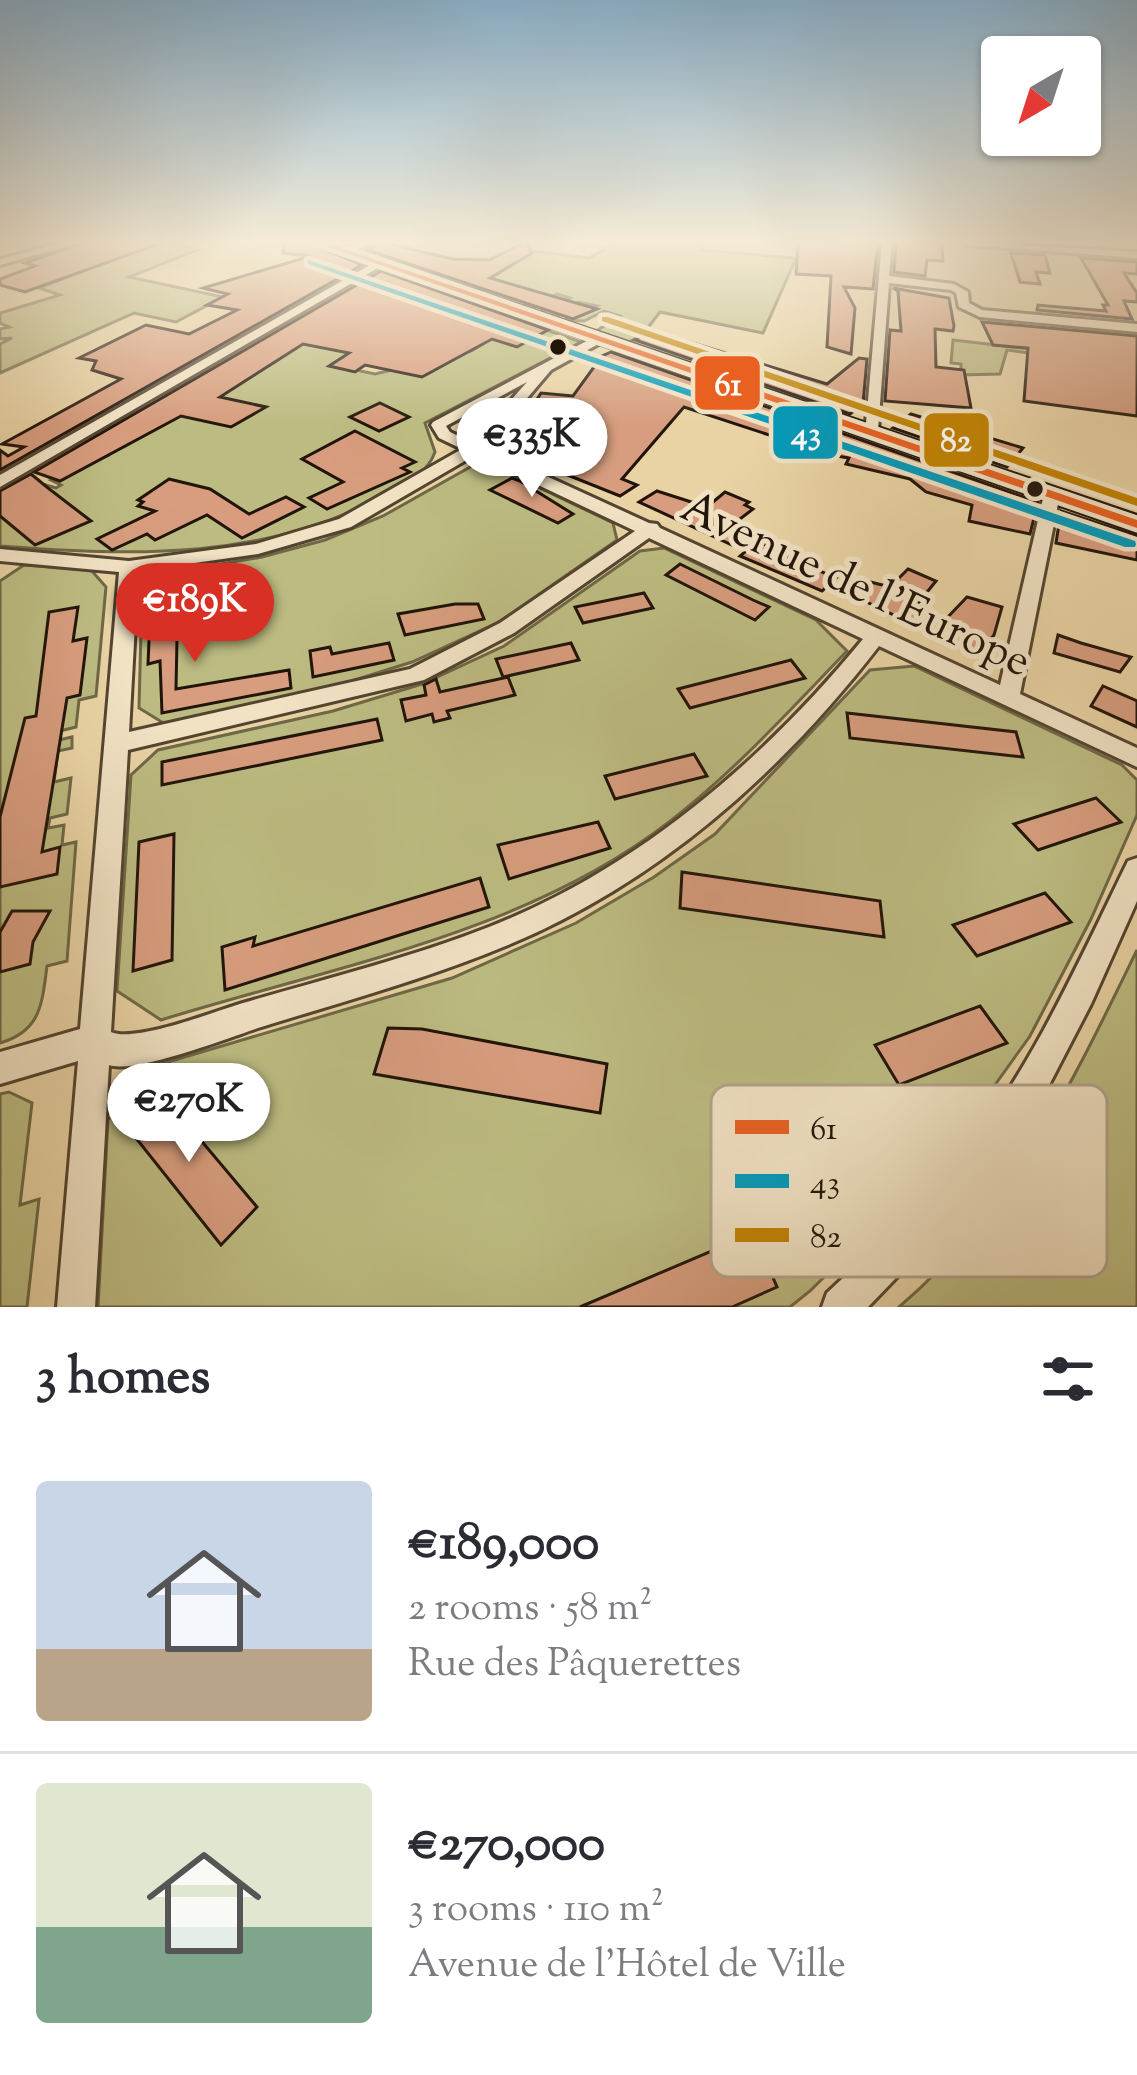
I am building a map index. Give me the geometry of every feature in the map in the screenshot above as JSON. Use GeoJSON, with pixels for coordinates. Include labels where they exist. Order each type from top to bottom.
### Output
{"type":"FeatureCollection","features":[{"type":"Feature","properties":{"kind":"main road"},"geometry":{"type":"LineString","coordinates":[[494,303],[1137,524]]}},
{"type":"Feature","properties":{"kind":"street"},"geometry":{"type":"LineString","coordinates":[[0,482],[310,303]]}},
{"type":"Feature","properties":{"kind":"street"},"geometry":{"type":"LineString","coordinates":[[870,431],[882,303]]}},
{"type":"Feature","properties":{"kind":"street"},"geometry":{"type":"LineString","coordinates":[[962,303],[980,313],[1137,328]]}},
{"type":"Feature","properties":{"kind":"street"},"geometry":{"type":"LineString","coordinates":[[0,556],[129,567],[258,549],[344,523],[478,447],[550,364],[598,339]]}},
{"type":"Feature","properties":{"kind":"street","name":"Avenue de l'Europe"},"geometry":{"type":"LineString","coordinates":[[550,364],[438,425],[444,435],[1137,758]]}},
{"type":"Feature","properties":{"kind":"street"},"geometry":{"type":"LineString","coordinates":[[1008,697],[1052,494]]}},
{"type":"Feature","properties":{"kind":"street"},"geometry":{"type":"LineString","coordinates":[[116,744],[416,675],[507,628],[650,528]]}},
{"type":"Feature","properties":{"kind":"street"},"geometry":{"type":"LineString","coordinates":[[76,1307],[129,567]]}},
{"type":"Feature","properties":{"kind":"street"},"geometry":{"type":"LineString","coordinates":[[0,1068],[95,1040],[117,1052],[161,1042],[505,934],[568,904],[633,866],[706,814],[801,720],[877,635]]}},
{"type":"Feature","properties":{"kind":"street"},"geometry":{"type":"LineString","coordinates":[[1030,1085],[1108,937],[1137,869]]}},
{"type":"Feature","properties":{"kind":"street"},"geometry":{"type":"LineString","coordinates":[[841,1307],[871,1277]]}},
{"type":"Feature","properties":{"kind":"shaded area"},"geometry":{"type":"Polygon","coordinates":[[[33,303],[212,303],[176,322],[134,313],[0,373],[0,344],[12,338],[0,339],[0,329],[9,327],[0,323],[0,313],[33,303]]]}},
{"type":"Feature","properties":{"kind":"shaded area"},"geometry":{"type":"Polygon","coordinates":[[[331,303],[426,303],[332,365],[375,374],[471,351],[521,321],[581,342],[425,423],[435,452],[427,466],[403,485],[342,515],[295,531],[199,549],[100,552],[0,546],[0,491],[22,478],[56,488],[61,485],[51,480],[109,455],[109,447],[125,446],[143,417],[127,413],[140,405],[177,414],[200,402],[161,392],[168,388],[185,392],[214,378],[194,373],[200,370],[225,374],[262,369],[288,350],[331,303]]]}},
{"type":"Feature","properties":{"kind":"shaded area"},"geometry":{"type":"Polygon","coordinates":[[[560,303],[577,303],[556,317],[541,312],[560,303]]]}},
{"type":"Feature","properties":{"kind":"shaded area"},"geometry":{"type":"Polygon","coordinates":[[[583,303],[776,303],[763,333],[660,312],[643,334],[629,342],[596,331],[620,316],[604,311],[584,321],[563,320],[597,306],[583,303]]]}},
{"type":"Feature","properties":{"kind":"shaded area"},"geometry":{"type":"Polygon","coordinates":[[[953,340],[1137,361],[1137,367],[1007,350],[1000,374],[961,375],[961,364],[951,363],[953,340]]]}},
{"type":"Feature","properties":{"kind":"shaded area"},"geometry":{"type":"Polygon","coordinates":[[[472,466],[494,466],[613,523],[617,540],[499,622],[412,662],[342,684],[165,724],[139,708],[142,593],[174,572],[325,540],[383,516],[472,466]]]}},
{"type":"Feature","properties":{"kind":"shaded area"},"geometry":{"type":"Polygon","coordinates":[[[664,548],[816,620],[847,651],[693,803],[613,860],[552,893],[424,943],[161,1020],[117,991],[131,775],[158,750],[333,711],[422,684],[504,646],[640,551],[664,548]]]}},
{"type":"Feature","properties":{"kind":"shaded area"},"geometry":{"type":"Polygon","coordinates":[[[24,565],[91,570],[106,587],[96,696],[79,700],[76,727],[60,731],[59,740],[72,737],[72,748],[58,751],[54,782],[71,778],[67,814],[50,818],[48,828],[64,825],[62,845],[76,842],[67,961],[47,966],[41,1004],[32,1023],[0,1043],[0,581],[24,565]]]}},
{"type":"Feature","properties":{"kind":"shaded area"},"geometry":{"type":"Polygon","coordinates":[[[914,666],[1122,765],[1137,780],[1137,815],[1091,919],[1030,1036],[995,1085],[711,1085],[711,1277],[824,1277],[810,1291],[790,1307],[98,1307],[108,1120],[161,1064],[452,978],[576,923],[715,834],[870,670],[914,666]]]}},
{"type":"Feature","properties":{"kind":"shaded area"},"geometry":{"type":"Polygon","coordinates":[[[1137,950],[1137,1307],[899,1307],[931,1277],[1107,1277],[1107,1085],[1069,1085],[1137,950]]]}},
{"type":"Feature","properties":{"kind":"shaded area"},"geometry":{"type":"Polygon","coordinates":[[[9,1092],[32,1103],[20,1205],[39,1199],[27,1307],[0,1307],[0,1094],[9,1092]]]}},
{"type":"Feature","properties":{"kind":"building"},"geometry":{"type":"Polygon","coordinates":[[[295,303],[0,470],[0,450],[8,456],[24,447],[2,444],[121,379],[92,370],[96,361],[79,358],[146,325],[189,334],[237,310],[207,305],[295,303]]]}},
{"type":"Feature","properties":{"kind":"building"},"geometry":{"type":"Polygon","coordinates":[[[326,303],[472,303],[548,330],[517,347],[492,339],[422,377],[365,365],[355,372],[329,366],[349,353],[303,344],[220,397],[266,407],[231,427],[181,416],[60,481],[34,472],[326,303]]]}},
{"type":"Feature","properties":{"kind":"building"},"geometry":{"type":"Polygon","coordinates":[[[525,303],[576,303],[597,309],[573,319],[525,303]]]}},
{"type":"Feature","properties":{"kind":"building"},"geometry":{"type":"Polygon","coordinates":[[[829,303],[852,303],[851,354],[827,347],[829,303]]]}},
{"type":"Feature","properties":{"kind":"building"},"geometry":{"type":"Polygon","coordinates":[[[899,303],[950,303],[953,331],[935,329],[936,367],[964,370],[971,408],[885,401],[890,330],[901,331],[899,303]]]}},
{"type":"Feature","properties":{"kind":"building"},"geometry":{"type":"Polygon","coordinates":[[[1125,303],[1132,319],[1037,310],[1038,305],[1106,311],[1103,305],[1125,303]]]}},
{"type":"Feature","properties":{"kind":"building"},"geometry":{"type":"Polygon","coordinates":[[[982,322],[1137,336],[1137,416],[1024,401],[1028,348],[993,345],[982,322]]]}},
{"type":"Feature","properties":{"kind":"building"},"geometry":{"type":"Polygon","coordinates":[[[654,331],[827,384],[859,358],[867,359],[863,404],[850,414],[635,340],[654,331]]]}},
{"type":"Feature","properties":{"kind":"building"},"geometry":{"type":"Polygon","coordinates":[[[611,352],[1038,502],[1030,534],[969,521],[972,505],[926,492],[910,479],[846,464],[849,458],[798,450],[800,445],[684,407],[622,479],[637,485],[620,496],[530,460],[546,451],[508,444],[541,393],[573,396],[602,356],[611,352]]]}},
{"type":"Feature","properties":{"kind":"building"},"geometry":{"type":"Polygon","coordinates":[[[380,403],[409,417],[379,431],[350,417],[380,403]]]}},
{"type":"Feature","properties":{"kind":"building"},"geometry":{"type":"Polygon","coordinates":[[[911,414],[1023,448],[1007,467],[893,428],[911,414]]]}},
{"type":"Feature","properties":{"kind":"building"},"geometry":{"type":"Polygon","coordinates":[[[355,431],[415,462],[402,468],[410,472],[327,509],[309,498],[343,482],[302,459],[355,431]]]}},
{"type":"Feature","properties":{"kind":"building"},"geometry":{"type":"Polygon","coordinates":[[[31,474],[91,521],[35,545],[0,516],[0,491],[31,474]]]}},
{"type":"Feature","properties":{"kind":"building"},"geometry":{"type":"Polygon","coordinates":[[[512,478],[573,514],[558,523],[490,490],[512,478]]]}},
{"type":"Feature","properties":{"kind":"building"},"geometry":{"type":"Polygon","coordinates":[[[169,479],[210,489],[249,514],[286,497],[304,507],[242,538],[207,515],[155,540],[147,534],[112,550],[97,539],[155,511],[138,506],[143,502],[138,500],[169,479]]]}},
{"type":"Feature","properties":{"kind":"building"},"geometry":{"type":"Polygon","coordinates":[[[657,491],[707,507],[725,492],[749,502],[745,505],[753,509],[736,522],[753,530],[732,545],[639,502],[657,491]]]}},
{"type":"Feature","properties":{"kind":"building"},"geometry":{"type":"Polygon","coordinates":[[[1061,511],[1137,536],[1137,560],[1056,543],[1061,511]]]}},
{"type":"Feature","properties":{"kind":"building"},"geometry":{"type":"Polygon","coordinates":[[[758,541],[836,578],[822,591],[740,556],[758,541]]]}},
{"type":"Feature","properties":{"kind":"building"},"geometry":{"type":"Polygon","coordinates":[[[680,564],[769,607],[755,620],[666,575],[680,564]]]}},
{"type":"Feature","properties":{"kind":"building"},"geometry":{"type":"Polygon","coordinates":[[[908,569],[936,581],[915,607],[945,620],[967,597],[1002,607],[994,635],[977,655],[846,592],[859,579],[890,587],[908,569]]]}},
{"type":"Feature","properties":{"kind":"building"},"geometry":{"type":"Polygon","coordinates":[[[178,590],[176,689],[289,670],[291,688],[162,713],[160,661],[148,664],[151,595],[178,590]]]}},
{"type":"Feature","properties":{"kind":"building"},"geometry":{"type":"Polygon","coordinates":[[[644,593],[653,608],[583,623],[575,607],[644,593]]]}},
{"type":"Feature","properties":{"kind":"building"},"geometry":{"type":"Polygon","coordinates":[[[478,604],[484,619],[405,635],[398,614],[478,604]]]}},
{"type":"Feature","properties":{"kind":"building"},"geometry":{"type":"Polygon","coordinates":[[[78,607],[73,641],[87,638],[80,695],[67,698],[42,852],[60,847],[57,874],[0,887],[0,817],[25,718],[36,716],[49,612],[78,607]]]}},
{"type":"Feature","properties":{"kind":"building"},"geometry":{"type":"Polygon","coordinates":[[[1058,635],[1131,657],[1120,672],[1054,653],[1058,635]]]}},
{"type":"Feature","properties":{"kind":"building"},"geometry":{"type":"Polygon","coordinates":[[[389,643],[394,660],[313,677],[310,651],[330,647],[332,654],[389,643]]]}},
{"type":"Feature","properties":{"kind":"building"},"geometry":{"type":"Polygon","coordinates":[[[571,643],[579,660],[503,677],[496,659],[571,643]]]}},
{"type":"Feature","properties":{"kind":"building"},"geometry":{"type":"Polygon","coordinates":[[[791,660],[805,678],[690,708],[678,689],[791,660]]]}},
{"type":"Feature","properties":{"kind":"building"},"geometry":{"type":"Polygon","coordinates":[[[508,677],[515,695],[447,711],[450,718],[434,722],[432,714],[406,721],[401,700],[426,695],[424,685],[436,679],[440,692],[508,677]]]}},
{"type":"Feature","properties":{"kind":"building"},"geometry":{"type":"Polygon","coordinates":[[[1103,686],[1137,701],[1137,727],[1091,706],[1103,686]]]}},
{"type":"Feature","properties":{"kind":"building"},"geometry":{"type":"Polygon","coordinates":[[[847,713],[1016,732],[1023,757],[850,738],[847,713]]]}},
{"type":"Feature","properties":{"kind":"building"},"geometry":{"type":"Polygon","coordinates":[[[377,719],[382,740],[162,785],[162,762],[377,719]]]}},
{"type":"Feature","properties":{"kind":"building"},"geometry":{"type":"Polygon","coordinates":[[[694,754],[707,776],[615,799],[605,776],[694,754]]]}},
{"type":"Feature","properties":{"kind":"building"},"geometry":{"type":"Polygon","coordinates":[[[1096,798],[1121,822],[1038,850],[1014,824],[1096,798]]]}},
{"type":"Feature","properties":{"kind":"building"},"geometry":{"type":"Polygon","coordinates":[[[598,822],[610,848],[509,879],[498,845],[598,822]]]}},
{"type":"Feature","properties":{"kind":"building"},"geometry":{"type":"Polygon","coordinates":[[[174,834],[172,960],[133,971],[139,842],[174,834]]]}},
{"type":"Feature","properties":{"kind":"building"},"geometry":{"type":"Polygon","coordinates":[[[682,872],[880,901],[884,937],[680,908],[682,872]]]}},
{"type":"Feature","properties":{"kind":"building"},"geometry":{"type":"Polygon","coordinates":[[[480,878],[489,907],[225,990],[222,947],[255,937],[253,946],[480,878]]]}},
{"type":"Feature","properties":{"kind":"building"},"geometry":{"type":"Polygon","coordinates":[[[1045,893],[1071,922],[977,956],[953,925],[1045,893]]]}},
{"type":"Feature","properties":{"kind":"building"},"geometry":{"type":"Polygon","coordinates":[[[12,911],[50,911],[33,942],[30,964],[0,972],[0,932],[12,911]]]}},
{"type":"Feature","properties":{"kind":"building"},"geometry":{"type":"Polygon","coordinates":[[[980,1006],[1007,1043],[899,1085],[875,1045],[980,1006]]]}},
{"type":"Feature","properties":{"kind":"building"},"geometry":{"type":"Polygon","coordinates":[[[388,1028],[422,1029],[607,1064],[600,1113],[374,1074],[388,1028]]]}},
{"type":"Feature","properties":{"kind":"building"},"geometry":{"type":"Polygon","coordinates":[[[156,1087],[257,1207],[221,1245],[120,1118],[156,1087]]]}},
{"type":"Feature","properties":{"kind":"building"},"geometry":{"type":"Polygon","coordinates":[[[711,1251],[711,1277],[773,1277],[777,1287],[732,1307],[580,1307],[711,1251]]]}},
{"type":"Feature","properties":{"kind":"transit line","name":"43"},"geometry":{"type":"LineString","coordinates":[[430,303],[1130,544]]}},
{"type":"Feature","properties":{"kind":"transit line","name":"61"},"geometry":{"type":"LineString","coordinates":[[495,303],[1137,524]]}},
{"type":"Feature","properties":{"kind":"transit line","name":"82"},"geometry":{"type":"LineString","coordinates":[[605,319],[1137,502]]}}]}
